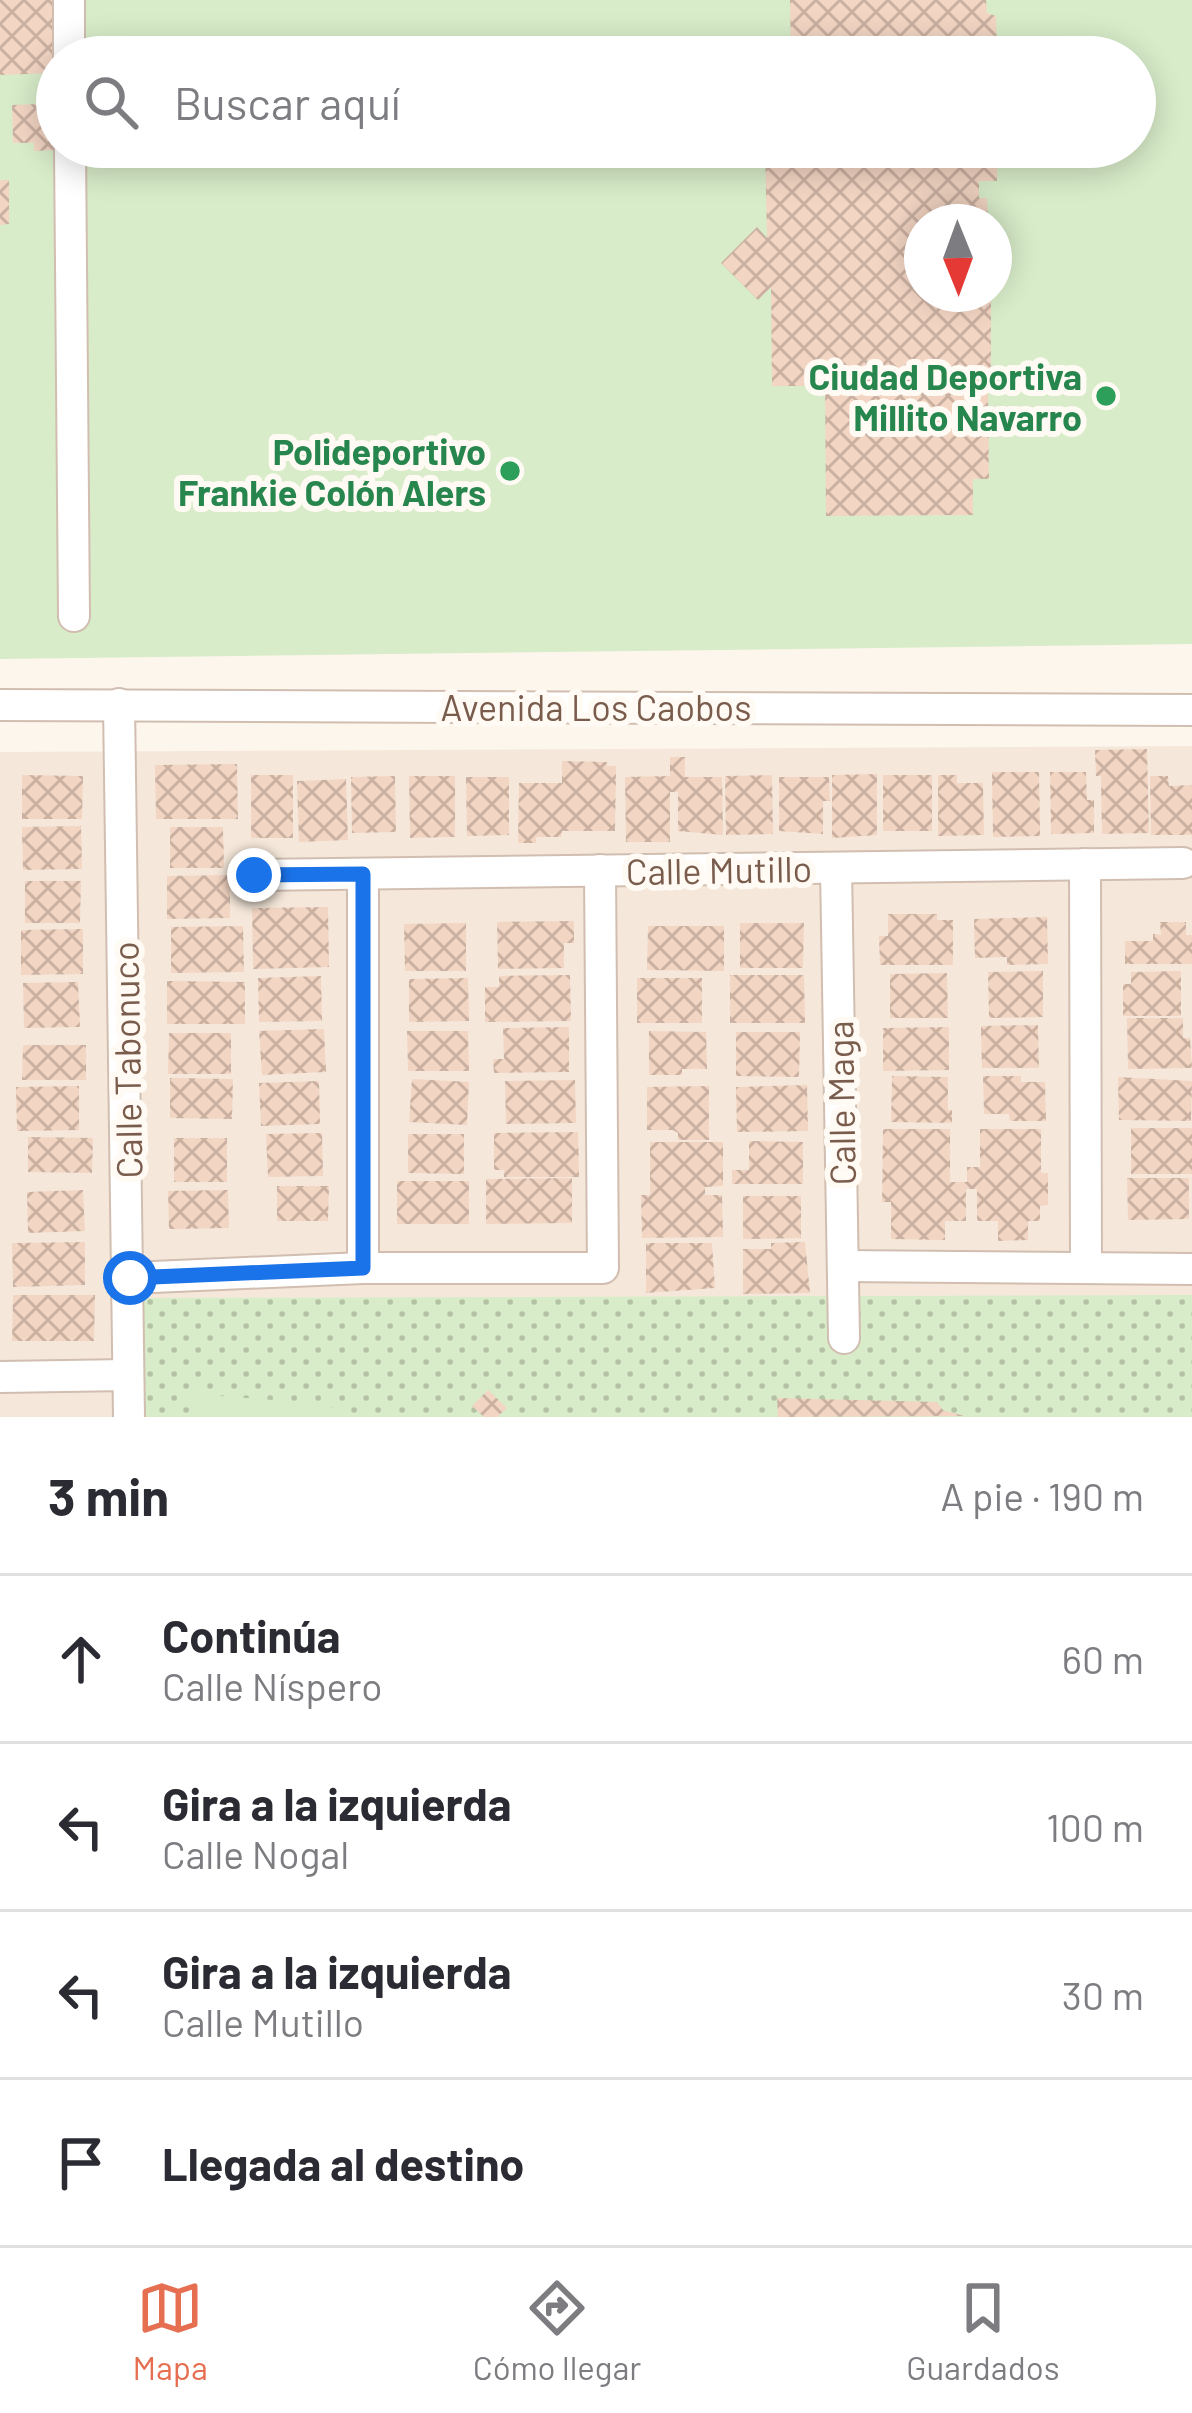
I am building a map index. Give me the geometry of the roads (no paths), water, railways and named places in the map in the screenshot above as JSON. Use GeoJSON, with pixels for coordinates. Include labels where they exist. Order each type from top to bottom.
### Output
{"type":"FeatureCollection","features":[{"type":"Feature","properties":{"kind":"street"},"geometry":{"type":"LineString","coordinates":[[69,0],[69,36]]}},
{"type":"Feature","properties":{"kind":"street"},"geometry":{"type":"LineString","coordinates":[[70,168],[74,616]]}},
{"type":"Feature","properties":{"kind":"street","name":"Calle Tabonuco"},"geometry":{"type":"LineString","coordinates":[[119,704],[129,1417]]}},
{"type":"Feature","properties":{"kind":"street","name":"Avenida Los Caobos"},"geometry":{"type":"LineString","coordinates":[[0,705],[1192,710]]}},
{"type":"Feature","properties":{"kind":"street","name":"Calle Mutillo"},"geometry":{"type":"LineString","coordinates":[[254,875],[1184,863]]}},
{"type":"Feature","properties":{"kind":"street"},"geometry":{"type":"LineString","coordinates":[[1084,864],[1086,1268]]}},
{"type":"Feature","properties":{"kind":"street","name":"Calle Maga"},"geometry":{"type":"LineString","coordinates":[[836,868],[844,1338]]}},
{"type":"Feature","properties":{"kind":"street"},"geometry":{"type":"LineString","coordinates":[[130,1278],[363,1268],[603,1268],[601,870]]}},
{"type":"Feature","properties":{"kind":"street"},"geometry":{"type":"LineString","coordinates":[[363,874],[363,1268]]}},
{"type":"Feature","properties":{"kind":"street"},"geometry":{"type":"LineString","coordinates":[[843,1266],[1192,1269]]}},
{"type":"Feature","properties":{"kind":"street"},"geometry":{"type":"LineString","coordinates":[[0,1377],[128,1375]]}},
{"type":"Feature","properties":{"kind":"place","name":"Ciudad Deportiva Millito Navarro"},"geometry":{"type":"Point","coordinates":[1106,396]}},
{"type":"Feature","properties":{"kind":"place","name":"Polideportivo Frankie Colón Alers"},"geometry":{"type":"Point","coordinates":[510,471]}}]}
